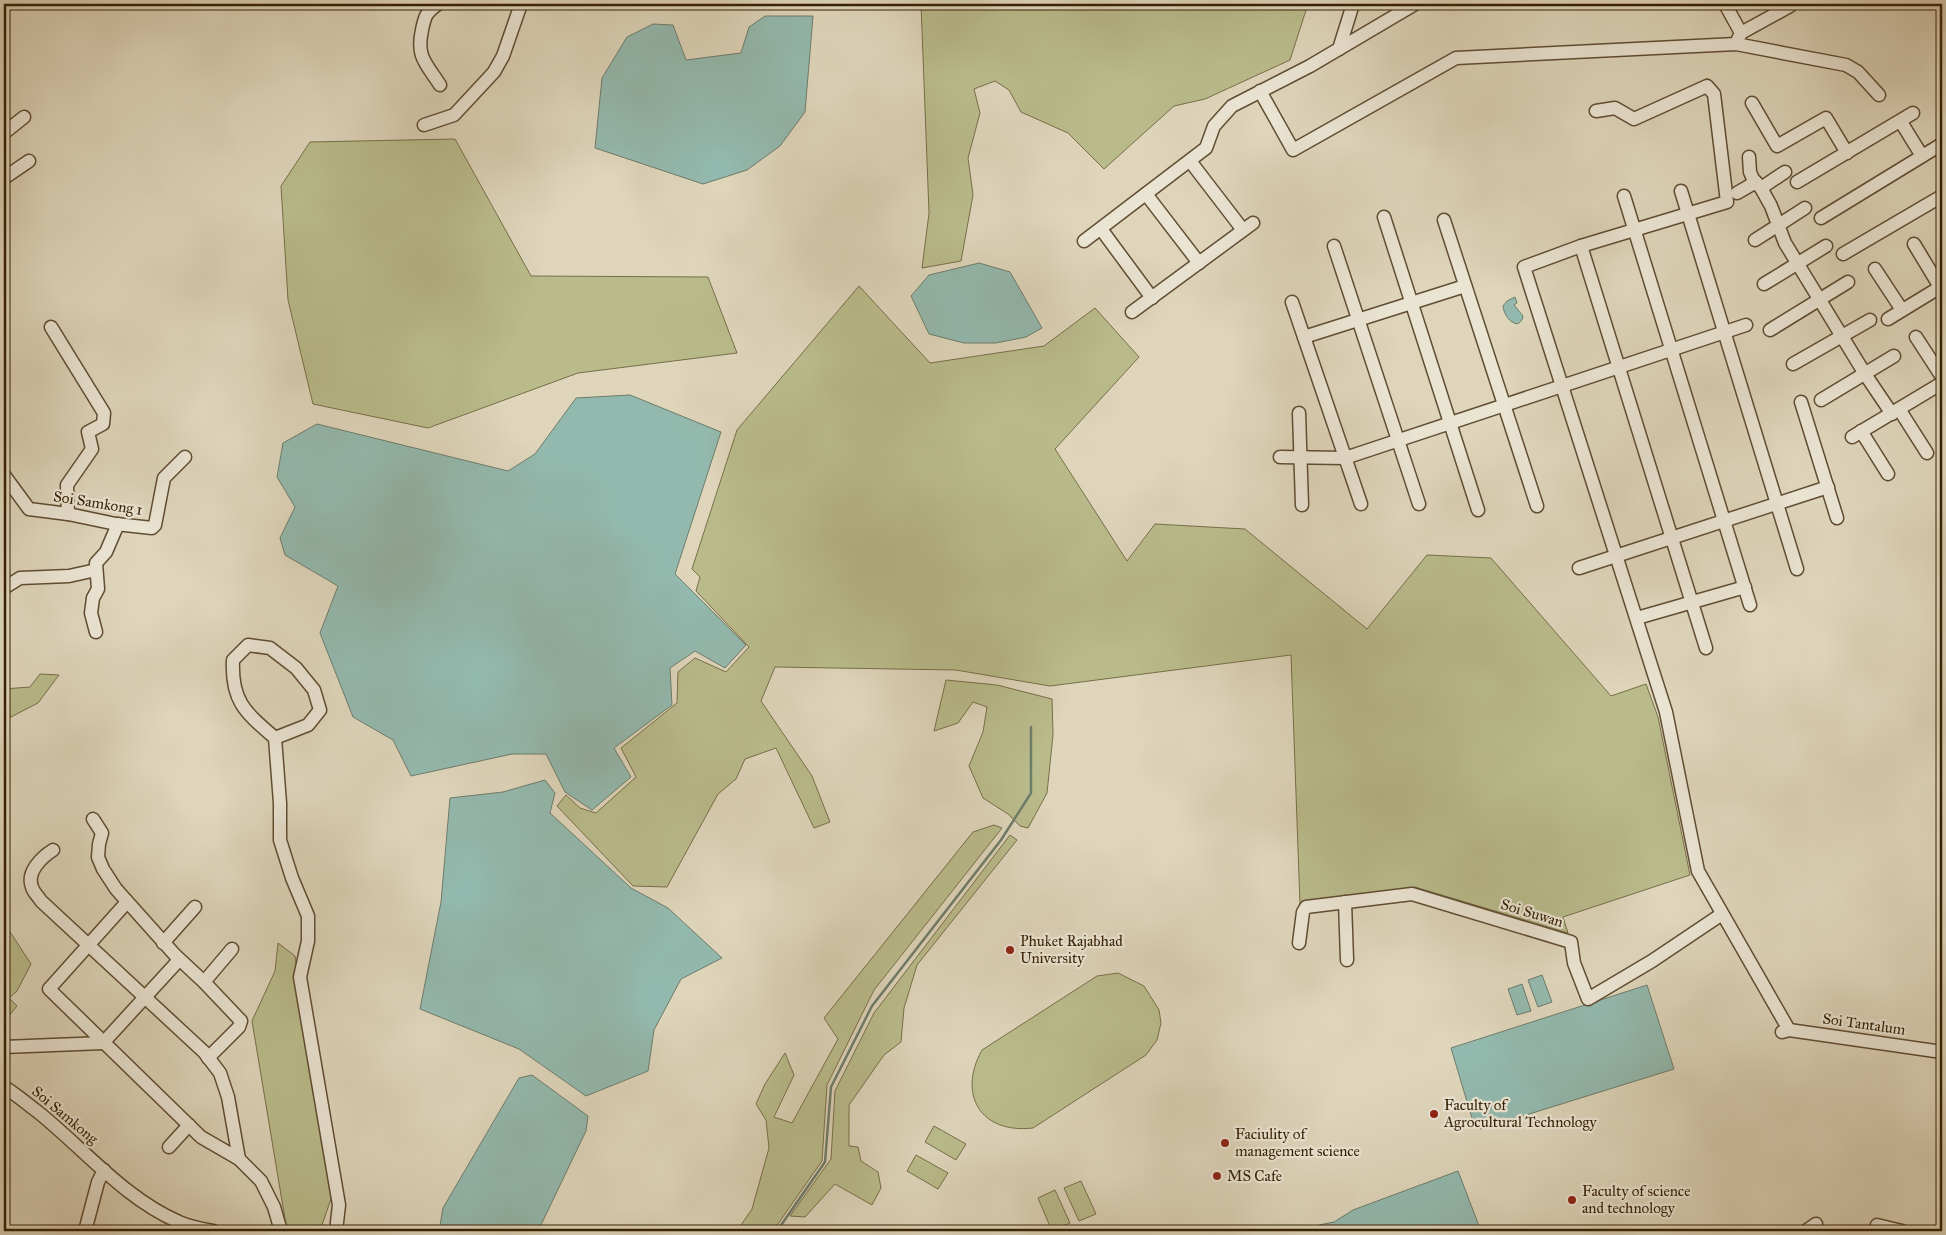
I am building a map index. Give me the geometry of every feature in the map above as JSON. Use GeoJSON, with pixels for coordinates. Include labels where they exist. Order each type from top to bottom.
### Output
{"type":"FeatureCollection","features":[{"type":"Feature","properties":{"kind":"street"},"geometry":{"type":"LineString","coordinates":[[438,4],[425,16],[419,48],[422,57],[440,84]]}},
{"type":"Feature","properties":{"kind":"street"},"geometry":{"type":"LineString","coordinates":[[424,125],[454,115],[494,72],[503,56],[521,4]]}},
{"type":"Feature","properties":{"kind":"street"},"geometry":{"type":"LineString","coordinates":[[1339,49],[1353,4]]}},
{"type":"Feature","properties":{"kind":"street"},"geometry":{"type":"LineString","coordinates":[[1084,241],[1206,148],[1214,126],[1232,106],[1310,66],[1415,4]]}},
{"type":"Feature","properties":{"kind":"street"},"geometry":{"type":"LineString","coordinates":[[1725,4],[1738,38]]}},
{"type":"Feature","properties":{"kind":"street"},"geometry":{"type":"LineString","coordinates":[[1738,38],[1790,6]]}},
{"type":"Feature","properties":{"kind":"street"},"geometry":{"type":"LineString","coordinates":[[1260,91],[1293,150],[1456,58],[1738,38],[1846,65],[1858,72],[1879,95]]}},
{"type":"Feature","properties":{"kind":"street"},"geometry":{"type":"LineString","coordinates":[[1596,111],[1615,108],[1634,119],[1707,86],[1714,94],[1727,202],[1581,246],[1524,267],[1666,712],[1698,871],[1722,914]]}},
{"type":"Feature","properties":{"kind":"street"},"geometry":{"type":"LineString","coordinates":[[1752,103],[1777,146],[1826,118],[1848,153]]}},
{"type":"Feature","properties":{"kind":"street"},"geometry":{"type":"LineString","coordinates":[[1797,182],[1901,122],[1913,113]]}},
{"type":"Feature","properties":{"kind":"street"},"geometry":{"type":"LineString","coordinates":[[4,133],[24,117]]}},
{"type":"Feature","properties":{"kind":"street"},"geometry":{"type":"LineString","coordinates":[[1901,122],[1922,156]]}},
{"type":"Feature","properties":{"kind":"street"},"geometry":{"type":"LineString","coordinates":[[1821,218],[1942,144]]}},
{"type":"Feature","properties":{"kind":"street"},"geometry":{"type":"LineString","coordinates":[[1749,157],[1750,172],[1771,206],[1785,243],[1865,374],[1927,453]]}},
{"type":"Feature","properties":{"kind":"street"},"geometry":{"type":"LineString","coordinates":[[4,178],[29,161]]}},
{"type":"Feature","properties":{"kind":"street"},"geometry":{"type":"LineString","coordinates":[[1132,312],[1248,227],[1190,161]]}},
{"type":"Feature","properties":{"kind":"street"},"geometry":{"type":"LineString","coordinates":[[1737,193],[1786,172]]}},
{"type":"Feature","properties":{"kind":"street"},"geometry":{"type":"LineString","coordinates":[[1681,191],[1797,569]]}},
{"type":"Feature","properties":{"kind":"street"},"geometry":{"type":"LineString","coordinates":[[1146,194],[1199,263]]}},
{"type":"Feature","properties":{"kind":"street"},"geometry":{"type":"LineString","coordinates":[[1624,196],[1750,605]]}},
{"type":"Feature","properties":{"kind":"street"},"geometry":{"type":"LineString","coordinates":[[1843,254],[1942,196]]}},
{"type":"Feature","properties":{"kind":"street"},"geometry":{"type":"LineString","coordinates":[[1755,240],[1806,208]]}},
{"type":"Feature","properties":{"kind":"street"},"geometry":{"type":"LineString","coordinates":[[1384,217],[1478,510]]}},
{"type":"Feature","properties":{"kind":"street"},"geometry":{"type":"LineString","coordinates":[[1444,220],[1537,506]]}},
{"type":"Feature","properties":{"kind":"street"},"geometry":{"type":"LineString","coordinates":[[1101,229],[1152,298]]}},
{"type":"Feature","properties":{"kind":"street"},"geometry":{"type":"LineString","coordinates":[[1888,318],[1941,286],[1914,244]]}},
{"type":"Feature","properties":{"kind":"street"},"geometry":{"type":"LineString","coordinates":[[1334,246],[1419,504]]}},
{"type":"Feature","properties":{"kind":"street"},"geometry":{"type":"LineString","coordinates":[[1581,246],[1706,648]]}},
{"type":"Feature","properties":{"kind":"street"},"geometry":{"type":"LineString","coordinates":[[1764,284],[1826,246]]}},
{"type":"Feature","properties":{"kind":"street"},"geometry":{"type":"LineString","coordinates":[[1875,269],[1902,310]]}},
{"type":"Feature","properties":{"kind":"street"},"geometry":{"type":"LineString","coordinates":[[1770,330],[1848,282]]}},
{"type":"Feature","properties":{"kind":"street"},"geometry":{"type":"LineString","coordinates":[[1304,337],[1465,286]]}},
{"type":"Feature","properties":{"kind":"street"},"geometry":{"type":"LineString","coordinates":[[1292,302],[1361,504]]}},
{"type":"Feature","properties":{"kind":"street"},"geometry":{"type":"LineString","coordinates":[[1794,364],[1870,320]]}},
{"type":"Feature","properties":{"kind":"street"},"geometry":{"type":"LineString","coordinates":[[1280,457],[1345,458],[1746,325]]}},
{"type":"Feature","properties":{"kind":"street"},"geometry":{"type":"LineString","coordinates":[[50,327],[104,413],[103,424],[88,432],[92,449],[67,485],[68,514]]}},
{"type":"Feature","properties":{"kind":"street"},"geometry":{"type":"LineString","coordinates":[[1888,474],[1857,434],[1941,386],[1916,337]]}},
{"type":"Feature","properties":{"kind":"street"},"geometry":{"type":"LineString","coordinates":[[1821,400],[1894,356]]}},
{"type":"Feature","properties":{"kind":"street"},"geometry":{"type":"LineString","coordinates":[[1801,402],[1837,518]]}},
{"type":"Feature","properties":{"kind":"street"},"geometry":{"type":"LineString","coordinates":[[1299,412],[1302,506]]}},
{"type":"Feature","properties":{"kind":"street","name":"Soi Samkong 1"},"geometry":{"type":"LineString","coordinates":[[4,472],[29,509],[68,514],[118,524],[148,527],[154,526],[164,478],[185,457]]}},
{"type":"Feature","properties":{"kind":"street"},"geometry":{"type":"LineString","coordinates":[[1579,568],[1828,487]]}},
{"type":"Feature","properties":{"kind":"street"},"geometry":{"type":"LineString","coordinates":[[96,632],[91,613],[93,598],[98,589],[96,564],[106,552],[118,524]]}},
{"type":"Feature","properties":{"kind":"street"},"geometry":{"type":"LineString","coordinates":[[4,588],[20,578],[69,576],[96,570]]}},
{"type":"Feature","properties":{"kind":"street"},"geometry":{"type":"LineString","coordinates":[[1637,618],[1693,603],[1745,586]]}},
{"type":"Feature","properties":{"kind":"street"},"geometry":{"type":"LineString","coordinates":[[275,738],[308,725],[320,710],[314,690],[296,668],[270,648],[248,645],[233,660],[232,678],[236,696],[254,720],[275,738],[280,803],[280,840],[292,878],[308,916],[308,941],[300,977],[339,1205],[336,1231]]}},
{"type":"Feature","properties":{"kind":"street"},"geometry":{"type":"LineString","coordinates":[[94,820],[102,834],[98,851],[103,869],[127,902],[163,943],[241,1021],[239,1027],[208,1058]]}},
{"type":"Feature","properties":{"kind":"street"},"geometry":{"type":"LineString","coordinates":[[53,850],[46,854],[34,869],[31,877],[32,889],[41,901],[90,945],[208,1058],[220,1074],[228,1097],[239,1159]]}},
{"type":"Feature","properties":{"kind":"street","name":"Soi Suwan"},"geometry":{"type":"LineString","coordinates":[[1300,943],[1303,909],[1412,894],[1571,942],[1574,963],[1588,999],[1652,961],[1722,914]]}},
{"type":"Feature","properties":{"kind":"street"},"geometry":{"type":"LineString","coordinates":[[127,902],[49,989],[201,1137],[239,1159],[261,1182],[274,1207],[281,1231]]}},
{"type":"Feature","properties":{"kind":"street"},"geometry":{"type":"LineString","coordinates":[[1345,902],[1347,960]]}},
{"type":"Feature","properties":{"kind":"street"},"geometry":{"type":"LineString","coordinates":[[163,943],[195,907]]}},
{"type":"Feature","properties":{"kind":"street","name":"Soi Tantalum"},"geometry":{"type":"LineString","coordinates":[[1722,914],[1785,1031],[1942,1052]]}},
{"type":"Feature","properties":{"kind":"street"},"geometry":{"type":"LineString","coordinates":[[204,982],[232,948]]}},
{"type":"Feature","properties":{"kind":"street"},"geometry":{"type":"LineString","coordinates":[[4,1047],[103,1043],[180,960]]}},
{"type":"Feature","properties":{"kind":"street","name":"Soi Samkong"},"geometry":{"type":"LineString","coordinates":[[4,1088],[13,1092],[55,1126],[104,1170],[149,1206],[181,1223],[213,1231]]}},
{"type":"Feature","properties":{"kind":"street"},"geometry":{"type":"LineString","coordinates":[[169,1147],[189,1125]]}},
{"type":"Feature","properties":{"kind":"street"},"geometry":{"type":"LineString","coordinates":[[85,1231],[98,1182],[104,1170]]}},
{"type":"Feature","properties":{"kind":"street"},"geometry":{"type":"LineString","coordinates":[[1806,1231],[1816,1224],[1814,1231]]}},
{"type":"Feature","properties":{"kind":"street"},"geometry":{"type":"LineString","coordinates":[[1875,1231],[1877,1225],[1902,1231]]}},
{"type":"Feature","properties":{"kind":"green space"},"geometry":{"type":"Polygon","coordinates":[[[921,4],[1308,4],[1290,60],[1205,99],[1174,106],[1104,169],[1068,133],[1021,112],[1009,90],[995,81],[974,89],[980,113],[968,158],[973,195],[961,261],[922,268],[929,213],[921,4]]]}},
{"type":"Feature","properties":{"kind":"green space"},"geometry":{"type":"Polygon","coordinates":[[[455,139],[531,276],[708,277],[737,353],[578,373],[428,428],[313,404],[288,300],[281,186],[310,142],[455,139]]]}},
{"type":"Feature","properties":{"kind":"green space"},"geometry":{"type":"Polygon","coordinates":[[[859,286],[930,363],[1044,346],[1095,308],[1139,357],[1055,449],[1127,561],[1155,524],[1245,529],[1367,629],[1427,555],[1491,558],[1611,696],[1646,684],[1658,717],[1690,875],[1563,917],[1568,933],[1415,887],[1300,904],[1291,655],[1050,686],[956,670],[775,667],[761,701],[812,776],[830,822],[814,828],[776,748],[745,759],[736,779],[718,794],[667,887],[633,886],[557,806],[566,795],[580,808],[596,813],[636,777],[621,748],[677,703],[678,672],[695,658],[726,672],[749,647],[696,591],[700,577],[692,569],[737,430],[859,286]]]}},
{"type":"Feature","properties":{"kind":"green space"},"geometry":{"type":"Polygon","coordinates":[[[40,674],[59,675],[38,703],[11,717],[4,715],[4,689],[30,687],[40,674]]]}},
{"type":"Feature","properties":{"kind":"green space"},"geometry":{"type":"Polygon","coordinates":[[[946,680],[997,685],[1052,699],[1053,735],[1047,793],[1028,828],[1020,826],[1008,814],[983,798],[969,766],[983,732],[987,707],[973,702],[958,723],[934,731],[946,680]]]}},
{"type":"Feature","properties":{"kind":"green space"},"geometry":{"type":"Polygon","coordinates":[[[994,825],[1002,828],[874,990],[827,1085],[822,1161],[773,1231],[737,1231],[752,1209],[769,1148],[766,1120],[756,1104],[765,1084],[785,1053],[794,1075],[774,1117],[792,1123],[838,1039],[824,1018],[973,832],[994,825]]]}},
{"type":"Feature","properties":{"kind":"green space"},"geometry":{"type":"Polygon","coordinates":[[[1010,835],[1017,840],[917,965],[904,1008],[901,1042],[884,1055],[849,1105],[849,1146],[858,1147],[861,1161],[878,1172],[881,1188],[872,1205],[835,1184],[805,1217],[790,1216],[831,1159],[835,1091],[874,1013],[1010,835]]]}},
{"type":"Feature","properties":{"kind":"green space"},"geometry":{"type":"Polygon","coordinates":[[[4,905],[9,916],[5,924],[31,964],[17,991],[9,998],[17,1006],[4,1022],[4,905]]]}},
{"type":"Feature","properties":{"kind":"green space"},"geometry":{"type":"Polygon","coordinates":[[[278,943],[295,956],[332,1196],[322,1225],[299,1231],[287,1231],[252,1021],[275,971],[278,943]]]}},
{"type":"Feature","properties":{"kind":"green space"},"geometry":{"type":"Polygon","coordinates":[[[1118,973],[1144,986],[1159,1010],[1161,1023],[1157,1040],[1146,1055],[1033,1128],[1015,1128],[1000,1125],[987,1118],[973,1096],[972,1082],[975,1067],[982,1050],[1097,976],[1118,973]]]}},
{"type":"Feature","properties":{"kind":"green space"},"geometry":{"type":"Polygon","coordinates":[[[934,1126],[966,1144],[956,1160],[925,1142],[934,1126]]]}},
{"type":"Feature","properties":{"kind":"green space"},"geometry":{"type":"Polygon","coordinates":[[[916,1155],[948,1173],[938,1189],[907,1171],[916,1155]]]}},
{"type":"Feature","properties":{"kind":"green space"},"geometry":{"type":"Polygon","coordinates":[[[1081,1181],[1096,1214],[1079,1221],[1064,1188],[1081,1181]]]}},
{"type":"Feature","properties":{"kind":"green space"},"geometry":{"type":"Polygon","coordinates":[[[1055,1190],[1070,1223],[1052,1231],[1038,1198],[1055,1190]]]}},
{"type":"Feature","properties":{"kind":"water"},"geometry":{"type":"Polygon","coordinates":[[[765,16],[813,16],[805,112],[780,146],[747,170],[703,184],[595,148],[602,78],[627,37],[653,24],[673,25],[686,60],[741,53],[749,27],[765,16]]]}},
{"type":"Feature","properties":{"kind":"water"},"geometry":{"type":"Polygon","coordinates":[[[979,263],[1010,272],[1042,328],[1026,337],[996,343],[964,343],[929,334],[911,296],[929,275],[979,263]]]}},
{"type":"Feature","properties":{"kind":"water"},"geometry":{"type":"Polygon","coordinates":[[[1515,297],[1517,303],[1514,305],[1523,316],[1518,324],[1508,318],[1503,306],[1507,301],[1515,297]]]}},
{"type":"Feature","properties":{"kind":"water"},"geometry":{"type":"Polygon","coordinates":[[[630,395],[721,432],[675,574],[746,645],[725,668],[695,651],[670,668],[672,705],[614,748],[631,777],[592,810],[565,792],[546,754],[512,754],[411,776],[393,740],[353,717],[320,633],[338,586],[285,555],[280,538],[295,507],[277,477],[283,443],[317,424],[508,471],[535,454],[576,398],[630,395]]]}},
{"type":"Feature","properties":{"kind":"water"},"geometry":{"type":"Polygon","coordinates":[[[545,780],[555,793],[550,813],[631,888],[668,908],[722,958],[681,979],[654,1030],[648,1071],[586,1096],[519,1049],[420,1009],[441,902],[450,798],[503,792],[545,780]]]}},
{"type":"Feature","properties":{"kind":"water"},"geometry":{"type":"Polygon","coordinates":[[[1542,975],[1552,1002],[1538,1007],[1528,980],[1542,975]]]}},
{"type":"Feature","properties":{"kind":"water"},"geometry":{"type":"Polygon","coordinates":[[[1522,984],[1531,1011],[1517,1015],[1508,989],[1522,984]]]}},
{"type":"Feature","properties":{"kind":"water"},"geometry":{"type":"Polygon","coordinates":[[[1647,985],[1674,1069],[1481,1129],[1474,1125],[1451,1048],[1647,985]]]}},
{"type":"Feature","properties":{"kind":"water"},"geometry":{"type":"Polygon","coordinates":[[[532,1075],[588,1116],[586,1131],[538,1231],[439,1231],[443,1208],[519,1078],[532,1075]]]}},
{"type":"Feature","properties":{"kind":"water"},"geometry":{"type":"Polygon","coordinates":[[[1458,1171],[1481,1231],[1313,1231],[1319,1225],[1334,1222],[1353,1210],[1458,1171]]]}},
{"type":"Feature","properties":{"kind":"waterway"},"geometry":{"type":"LineString","coordinates":[[777,1231],[825,1162],[831,1087],[872,1006],[1001,840],[1031,793],[1031,727]]}},
{"type":"Feature","properties":{"kind":"place","name":"Phuket Rajabhad University"},"geometry":{"type":"Point","coordinates":[1010,950]}},
{"type":"Feature","properties":{"kind":"place","name":"Faculty of Agrocultural Technology"},"geometry":{"type":"Point","coordinates":[1434,1114]}},
{"type":"Feature","properties":{"kind":"place","name":"Faciulity of management science"},"geometry":{"type":"Point","coordinates":[1225,1143]}},
{"type":"Feature","properties":{"kind":"place","name":"MS Cafe"},"geometry":{"type":"Point","coordinates":[1217,1176]}},
{"type":"Feature","properties":{"kind":"place","name":"Faculty of science and technology"},"geometry":{"type":"Point","coordinates":[1572,1200]}}]}
